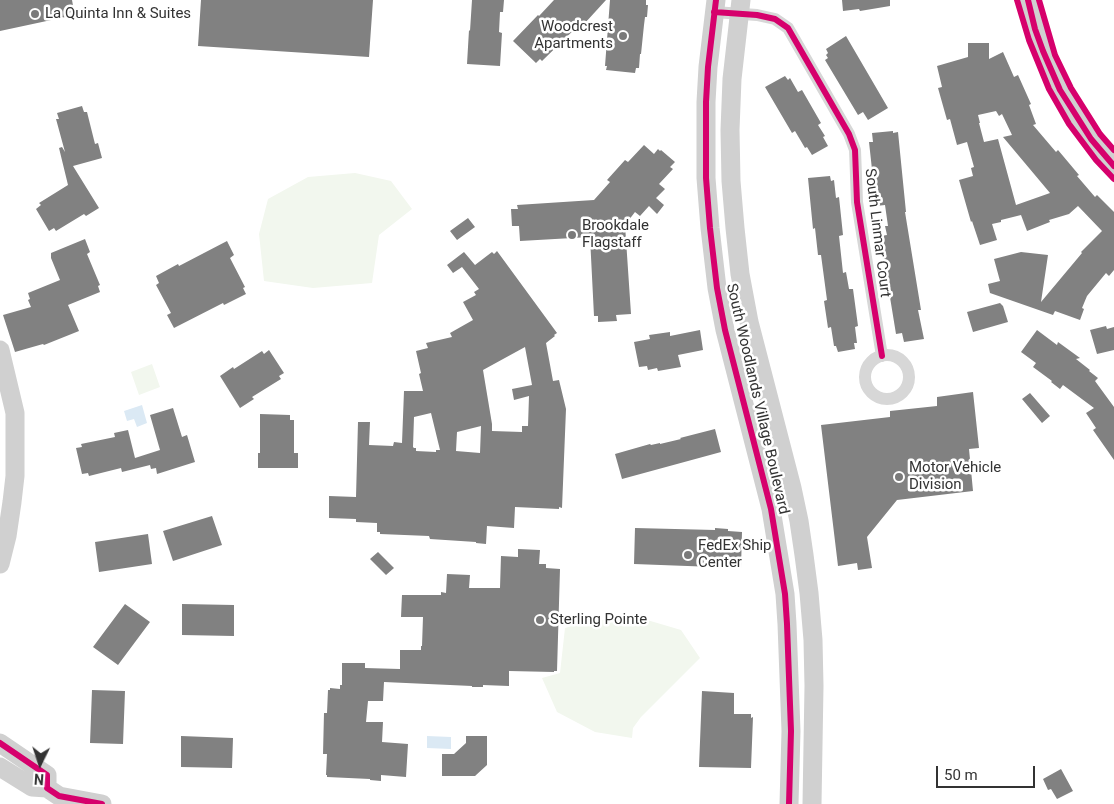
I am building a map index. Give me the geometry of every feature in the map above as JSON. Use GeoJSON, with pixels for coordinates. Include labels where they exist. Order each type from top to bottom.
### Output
{"type":"FeatureCollection","features":[{"type":"Feature","properties":{"kind":"street"},"geometry":{"type":"LineString","coordinates":[[1028,0],[1042,51],[1060,90],[1091,139],[1114,166]]}},
{"type":"Feature","properties":{"kind":"street","name":"South Linmar Court"},"geometry":{"type":"LineString","coordinates":[[715,6],[739,7],[757,15],[775,19],[788,28],[849,134],[854,150],[857,202],[882,356]]}},
{"type":"Feature","properties":{"kind":"street","name":"South Woodlands Village Boulevard"},"geometry":{"type":"LineString","coordinates":[[715,6],[706,102],[706,178],[710,228],[718,296],[736,374],[770,502],[785,594],[790,722],[789,804]]}},
{"type":"Feature","properties":{"kind":"street","name":"South Woodlands Village Boulevard"},"geometry":{"type":"LineString","coordinates":[[739,7],[732,79],[730,130],[731,181],[735,228],[740,274],[749,322],[792,488],[804,555],[813,649],[812,804]]}},
{"type":"Feature","properties":{"kind":"street"},"geometry":{"type":"LineString","coordinates":[[0,350],[15,413],[16,444],[12,502],[7,536],[0,564]]}},
{"type":"Feature","properties":{"kind":"street"},"geometry":{"type":"LineString","coordinates":[[0,743],[47,775],[48,788]]}},
{"type":"Feature","properties":{"kind":"street"},"geometry":{"type":"LineString","coordinates":[[0,767],[32,787],[48,788],[59,796],[102,804]]}},
{"type":"Feature","properties":{"kind":"shaded area"},"geometry":{"type":"Polygon","coordinates":[[[355,173],[391,181],[412,209],[379,235],[372,283],[313,288],[264,281],[259,234],[268,199],[308,177],[355,173]]]}},
{"type":"Feature","properties":{"kind":"shaded area"},"geometry":{"type":"Polygon","coordinates":[[[152,364],[160,387],[139,395],[131,372],[152,364]]]}},
{"type":"Feature","properties":{"kind":"shaded area"},"geometry":{"type":"Polygon","coordinates":[[[142,405],[147,423],[137,427],[134,419],[127,421],[124,411],[142,405]]]}},
{"type":"Feature","properties":{"kind":"shaded area"},"geometry":{"type":"Polygon","coordinates":[[[637,617],[681,630],[700,658],[641,717],[633,728],[632,738],[595,732],[557,712],[542,678],[560,673],[565,628],[590,621],[637,617]]]}},
{"type":"Feature","properties":{"kind":"shaded area"},"geometry":{"type":"Polygon","coordinates":[[[427,736],[451,737],[451,749],[427,748],[427,736]]]}},
{"type":"Feature","properties":{"kind":"building","name":"La Quinta Inn & Suites"},"geometry":{"type":"Polygon","coordinates":[[[0,0],[72,0],[74,11],[69,13],[70,16],[0,31],[0,0]]]}},
{"type":"Feature","properties":{"kind":"building"},"geometry":{"type":"Polygon","coordinates":[[[201,0],[373,0],[369,57],[198,46],[201,0]]]}},
{"type":"Feature","properties":{"kind":"building"},"geometry":{"type":"Polygon","coordinates":[[[472,0],[504,0],[503,12],[500,12],[499,32],[502,33],[500,66],[467,64],[472,0]]]}},
{"type":"Feature","properties":{"kind":"building","name":"Woodcrest Apartments"},"geometry":{"type":"Polygon","coordinates":[[[554,0],[606,0],[585,23],[583,21],[542,61],[540,59],[536,63],[513,41],[554,0]]]}},
{"type":"Feature","properties":{"kind":"building","name":"Woodcrest Apartments"},"geometry":{"type":"Polygon","coordinates":[[[610,0],[646,0],[646,5],[648,5],[639,68],[636,68],[635,73],[606,70],[610,0]]]}},
{"type":"Feature","properties":{"kind":"building"},"geometry":{"type":"Polygon","coordinates":[[[842,0],[890,0],[890,6],[860,11],[859,9],[843,11],[842,0]]]}},
{"type":"Feature","properties":{"kind":"building"},"geometry":{"type":"Polygon","coordinates":[[[846,36],[888,108],[868,120],[863,112],[858,115],[825,60],[828,58],[826,49],[846,36]]]}},
{"type":"Feature","properties":{"kind":"building"},"geometry":{"type":"Polygon","coordinates":[[[968,43],[989,43],[989,59],[1003,52],[1014,77],[1018,75],[1031,104],[1029,105],[1036,124],[1033,125],[1056,152],[1058,150],[1095,197],[1097,195],[1114,212],[1114,270],[1109,276],[1106,273],[1087,296],[1080,320],[1055,311],[1053,315],[990,293],[988,284],[1000,281],[994,259],[1021,252],[1048,255],[1041,302],[1081,252],[1102,231],[1078,206],[1069,214],[1049,220],[1050,222],[1027,231],[1021,215],[1001,220],[1001,222],[992,224],[997,240],[980,245],[959,180],[973,176],[971,168],[974,167],[967,142],[957,145],[950,119],[947,120],[938,88],[942,87],[937,66],[968,57],[968,43]],[[996,111],[978,115],[984,142],[998,139],[1016,205],[1050,193],[1003,137],[1012,135],[1002,114],[999,116],[996,111]]]}},
{"type":"Feature","properties":{"kind":"building"},"geometry":{"type":"Polygon","coordinates":[[[785,76],[788,80],[790,78],[798,92],[802,90],[821,123],[818,125],[825,136],[823,137],[828,146],[812,155],[807,147],[805,148],[795,131],[792,133],[765,87],[785,76]]]}},
{"type":"Feature","properties":{"kind":"building"},"geometry":{"type":"Polygon","coordinates":[[[82,106],[84,112],[87,112],[95,144],[98,143],[102,158],[73,166],[99,208],[86,216],[84,214],[56,231],[54,228],[49,231],[36,209],[41,205],[39,203],[68,185],[59,148],[62,147],[65,152],[56,119],[59,119],[57,113],[82,106]]]}},
{"type":"Feature","properties":{"kind":"building"},"geometry":{"type":"Polygon","coordinates":[[[893,131],[893,133],[898,132],[905,212],[921,310],[918,310],[924,339],[904,342],[902,333],[896,334],[880,236],[887,235],[885,226],[888,226],[885,205],[876,206],[869,142],[873,142],[872,133],[893,131]]]}},
{"type":"Feature","properties":{"kind":"building","name":"Brookdale Flagstaff"},"geometry":{"type":"Polygon","coordinates":[[[644,145],[654,154],[658,149],[661,150],[675,162],[670,167],[673,169],[659,184],[665,189],[656,198],[664,205],[657,214],[649,206],[640,216],[635,212],[625,225],[631,314],[616,315],[617,321],[598,322],[598,316],[594,316],[590,237],[520,241],[519,226],[512,226],[511,209],[518,209],[517,205],[594,200],[610,182],[607,180],[625,160],[628,162],[644,145]]]}},
{"type":"Feature","properties":{"kind":"building"},"geometry":{"type":"Polygon","coordinates":[[[830,176],[831,181],[834,180],[836,198],[839,197],[843,235],[839,236],[843,273],[846,272],[849,289],[853,289],[858,326],[855,327],[857,343],[854,343],[855,349],[838,352],[836,346],[834,346],[831,327],[828,328],[824,301],[827,300],[821,255],[818,255],[815,228],[813,229],[808,178],[830,176]]]}},
{"type":"Feature","properties":{"kind":"building"},"geometry":{"type":"Polygon","coordinates":[[[468,218],[475,227],[457,240],[450,231],[468,218]]]}},
{"type":"Feature","properties":{"kind":"building"},"geometry":{"type":"Polygon","coordinates":[[[85,239],[90,252],[87,254],[100,285],[98,286],[100,292],[68,305],[79,331],[44,345],[15,352],[3,315],[31,307],[28,293],[60,280],[51,258],[51,253],[85,239]]]}},
{"type":"Feature","properties":{"kind":"building"},"geometry":{"type":"Polygon","coordinates":[[[227,241],[234,255],[230,258],[245,287],[243,288],[246,294],[224,305],[223,303],[174,328],[167,315],[171,313],[156,285],[159,283],[156,276],[227,241]]]}},
{"type":"Feature","properties":{"kind":"building"},"geometry":{"type":"Polygon","coordinates":[[[497,251],[557,333],[546,343],[553,381],[559,380],[566,409],[562,508],[515,507],[514,528],[487,526],[486,544],[430,539],[429,536],[380,534],[380,532],[377,532],[377,523],[356,522],[356,519],[329,518],[329,496],[356,497],[358,422],[370,422],[369,445],[393,446],[394,442],[402,443],[404,391],[423,391],[416,351],[428,348],[426,343],[452,337],[450,333],[473,320],[463,302],[476,295],[474,292],[479,289],[462,267],[453,273],[447,265],[464,252],[475,265],[492,252],[494,254],[497,251]],[[525,347],[483,370],[492,431],[522,432],[522,426],[528,426],[529,396],[514,400],[512,389],[532,385],[525,347]],[[431,413],[414,417],[413,447],[416,448],[416,451],[436,452],[436,450],[440,450],[431,413]],[[481,426],[457,432],[456,451],[480,453],[481,426]]]}},
{"type":"Feature","properties":{"kind":"building"},"geometry":{"type":"Polygon","coordinates":[[[1000,303],[1003,306],[1008,322],[973,332],[967,312],[1000,303]]]}},
{"type":"Feature","properties":{"kind":"building"},"geometry":{"type":"Polygon","coordinates":[[[1106,326],[1107,329],[1114,327],[1114,350],[1097,354],[1090,330],[1106,326]]]}},
{"type":"Feature","properties":{"kind":"building"},"geometry":{"type":"Polygon","coordinates":[[[700,330],[703,350],[678,355],[681,367],[658,371],[657,368],[648,370],[647,366],[639,367],[634,342],[650,339],[649,335],[670,332],[670,336],[700,330]]]}},
{"type":"Feature","properties":{"kind":"building"},"geometry":{"type":"Polygon","coordinates":[[[1037,330],[1057,345],[1058,342],[1080,358],[1076,359],[1098,378],[1095,381],[1114,407],[1114,460],[1093,430],[1096,428],[1086,413],[1094,408],[1063,385],[1060,389],[1033,367],[1036,363],[1021,352],[1037,330]]]}},
{"type":"Feature","properties":{"kind":"building"},"geometry":{"type":"Polygon","coordinates":[[[269,350],[284,373],[279,376],[281,379],[252,397],[254,399],[240,408],[220,376],[262,351],[264,354],[269,350]]]}},
{"type":"Feature","properties":{"kind":"building","name":"Motor Vehicle Division"},"geometry":{"type":"Polygon","coordinates":[[[973,392],[979,448],[969,449],[973,491],[897,500],[867,537],[872,568],[858,570],[857,563],[838,566],[821,425],[890,417],[890,411],[937,406],[937,397],[973,392]]]}},
{"type":"Feature","properties":{"kind":"building"},"geometry":{"type":"Polygon","coordinates":[[[1030,393],[1050,416],[1042,423],[1022,399],[1030,393]]]}},
{"type":"Feature","properties":{"kind":"building"},"geometry":{"type":"Polygon","coordinates":[[[173,408],[182,437],[187,435],[195,462],[157,474],[156,468],[151,469],[150,465],[122,472],[121,468],[89,476],[88,473],[82,474],[76,448],[82,447],[81,444],[115,437],[114,433],[128,430],[135,458],[160,450],[150,415],[173,408]]]}},
{"type":"Feature","properties":{"kind":"building"},"geometry":{"type":"Polygon","coordinates":[[[260,414],[290,415],[290,420],[294,420],[294,453],[298,453],[298,468],[258,468],[260,414]]]}},
{"type":"Feature","properties":{"kind":"building"},"geometry":{"type":"Polygon","coordinates":[[[715,429],[721,452],[622,479],[615,454],[715,429]]]}},
{"type":"Feature","properties":{"kind":"building"},"geometry":{"type":"Polygon","coordinates":[[[212,516],[222,545],[173,561],[163,531],[212,516]]]}},
{"type":"Feature","properties":{"kind":"building","name":"FedEx Ship Center"},"geometry":{"type":"Polygon","coordinates":[[[635,528],[715,530],[715,528],[742,532],[741,568],[634,564],[635,528]]]}},
{"type":"Feature","properties":{"kind":"building"},"geometry":{"type":"Polygon","coordinates":[[[148,534],[152,564],[99,572],[95,542],[148,534]]]}},
{"type":"Feature","properties":{"kind":"building"},"geometry":{"type":"Polygon","coordinates":[[[518,549],[540,550],[539,564],[546,564],[546,568],[560,569],[557,671],[509,671],[509,686],[483,685],[483,687],[472,687],[384,682],[383,701],[368,701],[366,722],[383,722],[382,742],[408,744],[406,777],[381,775],[381,781],[327,777],[327,754],[323,754],[324,713],[327,713],[328,690],[330,688],[340,689],[340,685],[342,685],[342,663],[365,663],[365,668],[400,669],[400,650],[421,650],[423,617],[401,617],[402,595],[441,595],[441,592],[446,593],[447,574],[470,575],[469,588],[500,588],[501,556],[518,557],[518,549]]]}},
{"type":"Feature","properties":{"kind":"building"},"geometry":{"type":"Polygon","coordinates":[[[378,552],[394,568],[386,575],[370,559],[378,552]]]}},
{"type":"Feature","properties":{"kind":"building"},"geometry":{"type":"Polygon","coordinates":[[[125,604],[150,622],[118,665],[93,647],[125,604]]]}},
{"type":"Feature","properties":{"kind":"building"},"geometry":{"type":"Polygon","coordinates":[[[182,604],[234,605],[234,636],[182,635],[182,604]]]}},
{"type":"Feature","properties":{"kind":"building"},"geometry":{"type":"Polygon","coordinates":[[[92,690],[125,691],[123,744],[90,743],[92,690]]]}},
{"type":"Feature","properties":{"kind":"building"},"geometry":{"type":"Polygon","coordinates":[[[702,691],[734,693],[734,714],[751,714],[751,718],[753,717],[751,768],[699,767],[702,691]]]}},
{"type":"Feature","properties":{"kind":"building"},"geometry":{"type":"Polygon","coordinates":[[[181,736],[233,738],[232,768],[181,767],[181,736]]]}},
{"type":"Feature","properties":{"kind":"building"},"geometry":{"type":"Polygon","coordinates":[[[466,736],[487,736],[487,765],[475,776],[442,776],[442,754],[454,754],[466,743],[466,736]]]}},
{"type":"Feature","properties":{"kind":"building"},"geometry":{"type":"Polygon","coordinates":[[[1061,769],[1073,791],[1057,799],[1051,789],[1048,790],[1043,779],[1061,769]]]}},
{"type":"Feature","properties":{"kind":"cycle path"},"geometry":{"type":"LineString","coordinates":[[716,0],[706,102],[706,178],[710,228],[717,288],[725,330],[771,509],[785,594],[791,731],[789,804]]}},
{"type":"Feature","properties":{"kind":"cycle path"},"geometry":{"type":"LineString","coordinates":[[1017,0],[1029,40],[1049,89],[1069,124],[1096,160],[1114,179]]}},
{"type":"Feature","properties":{"kind":"cycle path"},"geometry":{"type":"LineString","coordinates":[[1028,0],[1035,29],[1060,90],[1091,139],[1114,166]]}},
{"type":"Feature","properties":{"kind":"cycle path"},"geometry":{"type":"LineString","coordinates":[[1039,0],[1055,55],[1071,88],[1100,134],[1114,150]]}},
{"type":"Feature","properties":{"kind":"cycle path"},"geometry":{"type":"LineString","coordinates":[[714,12],[757,15],[775,19],[788,28],[849,134],[855,150],[857,202],[882,356]]}},
{"type":"Feature","properties":{"kind":"cycle path"},"geometry":{"type":"LineString","coordinates":[[0,743],[47,775],[47,788],[59,796],[102,804]]}},
{"type":"Feature","properties":{"kind":"place","name":"La Quinta Inn & Suites"},"geometry":{"type":"Point","coordinates":[35,14]}},
{"type":"Feature","properties":{"kind":"place","name":"Woodcrest Apartments"},"geometry":{"type":"Point","coordinates":[623,36]}},
{"type":"Feature","properties":{"kind":"place","name":"Brookdale Flagstaff"},"geometry":{"type":"Point","coordinates":[572,235]}},
{"type":"Feature","properties":{"kind":"place","name":"Motor Vehicle Division"},"geometry":{"type":"Point","coordinates":[899,477]}},
{"type":"Feature","properties":{"kind":"place","name":"FedEx Ship Center"},"geometry":{"type":"Point","coordinates":[688,555]}},
{"type":"Feature","properties":{"kind":"place","name":"Sterling Pointe"},"geometry":{"type":"Point","coordinates":[540,620]}}]}
